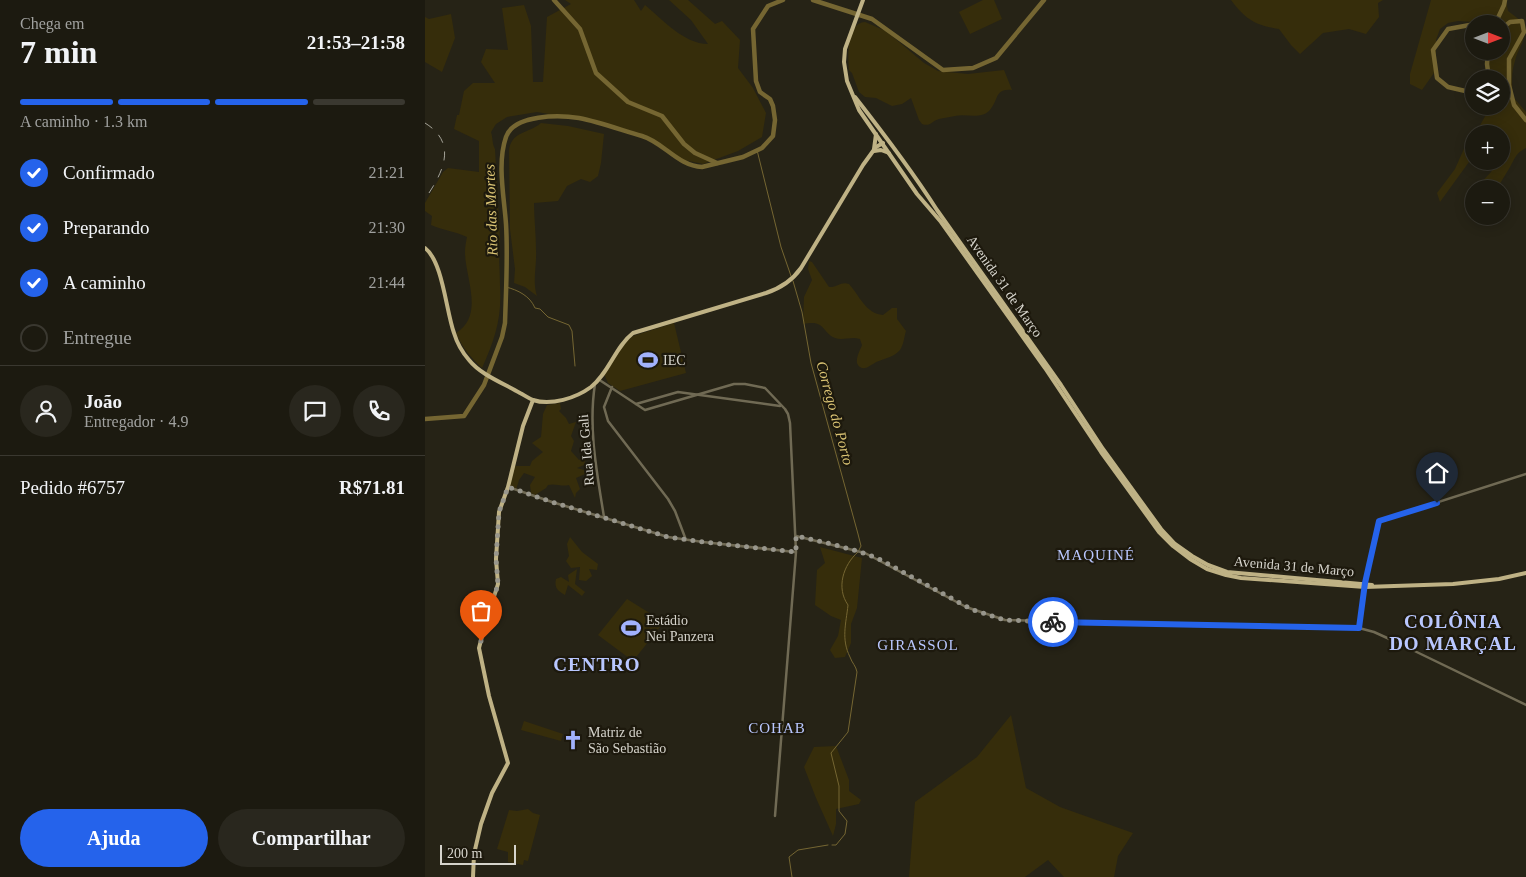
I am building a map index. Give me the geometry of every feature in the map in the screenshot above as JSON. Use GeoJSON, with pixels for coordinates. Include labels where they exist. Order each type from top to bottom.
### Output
{"type":"FeatureCollection","features":[{"type":"Feature","properties":{"kind":"main road","name":"Avenida 31 de Março"},"geometry":{"type":"LineString","coordinates":[[862,1],[845,49],[844,62],[850,92],[863,116],[914,189],[933,211],[1061,385],[1080,419],[1174,545],[1208,567],[1227,572],[1365,585],[1444,583],[1526,572]]}},
{"type":"Feature","properties":{"kind":"main road","name":"Avenida 31 de Março"},"geometry":{"type":"LineString","coordinates":[[850,92],[869,113],[919,182],[997,298]]}},
{"type":"Feature","properties":{"kind":"main road"},"geometry":{"type":"LineString","coordinates":[[863,116],[865,113],[869,113]]}},
{"type":"Feature","properties":{"kind":"main road"},"geometry":{"type":"LineString","coordinates":[[874,150],[875,132],[879,127]]}},
{"type":"Feature","properties":{"kind":"main road"},"geometry":{"type":"LineString","coordinates":[[425,248],[434,258],[438,268],[454,335],[462,350],[478,370],[533,400],[559,401],[579,393],[597,380],[624,341],[633,333],[766,293],[790,281],[801,268],[858,173],[874,150],[883,143],[893,147]]}},
{"type":"Feature","properties":{"kind":"main road"},"geometry":{"type":"LineString","coordinates":[[874,150],[884,150],[891,154]]}},
{"type":"Feature","properties":{"kind":"main road"},"geometry":{"type":"LineString","coordinates":[[914,189],[919,188],[919,182]]}},
{"type":"Feature","properties":{"kind":"main road"},"geometry":{"type":"LineString","coordinates":[[474,877],[474,854],[481,824],[492,793],[508,763],[489,696],[479,648],[498,584],[496,559],[499,512],[508,487],[523,426],[533,400]]}},
{"type":"Feature","properties":{"kind":"street"},"geometry":{"type":"LineString","coordinates":[[597,380],[645,410],[734,384],[745,384],[765,388],[788,414],[791,424],[796,552],[775,816]]}},
{"type":"Feature","properties":{"kind":"street","name":"Rua Ida Gali"},"geometry":{"type":"LineString","coordinates":[[597,380],[593,413],[594,446],[604,517]]}},
{"type":"Feature","properties":{"kind":"street"},"geometry":{"type":"LineString","coordinates":[[612,388],[604,407],[607,421],[668,499],[675,511],[686,540]]}},
{"type":"Feature","properties":{"kind":"street"},"geometry":{"type":"LineString","coordinates":[[636,404],[678,392],[782,406]]}},
{"type":"Feature","properties":{"kind":"street"},"geometry":{"type":"LineString","coordinates":[[1359,628],[1365,585],[1379,521],[1526,474]]}},
{"type":"Feature","properties":{"kind":"street"},"geometry":{"type":"LineString","coordinates":[[508,487],[651,532],[686,540],[796,552]]}},
{"type":"Feature","properties":{"kind":"street"},"geometry":{"type":"LineString","coordinates":[[796,536],[865,553],[966,607],[1005,620],[1359,628],[1389,639],[1526,704]]}},
{"type":"Feature","properties":{"kind":"shaded area"},"geometry":{"type":"Polygon","coordinates":[[[565,0],[634,0],[641,11],[645,5],[674,30],[699,43],[708,44],[691,20],[669,0],[688,0],[715,24],[722,21],[740,40],[738,68],[753,88],[766,113],[762,137],[738,151],[703,164],[680,159],[647,137],[579,119],[537,112],[507,117],[496,124],[491,132],[495,149],[500,239],[500,308],[494,338],[482,368],[467,352],[456,333],[465,325],[470,316],[472,306],[465,252],[467,237],[431,225],[432,216],[425,211],[425,203],[443,172],[448,168],[479,172],[479,141],[454,129],[464,91],[473,83],[495,83],[481,62],[486,49],[508,50],[502,8],[524,5],[531,26],[533,82],[543,82],[547,17],[571,4],[565,0]]]}},
{"type":"Feature","properties":{"kind":"shaded area"},"geometry":{"type":"Polygon","coordinates":[[[983,0],[994,0],[1002,19],[970,34],[959,12],[983,0]]]}},
{"type":"Feature","properties":{"kind":"shaded area"},"geometry":{"type":"Polygon","coordinates":[[[1231,0],[1383,0],[1378,3],[1379,17],[1366,34],[1349,29],[1323,33],[1300,54],[1279,29],[1263,26],[1246,17],[1231,0]]]}},
{"type":"Feature","properties":{"kind":"shaded area"},"geometry":{"type":"Polygon","coordinates":[[[1431,0],[1506,0],[1508,11],[1524,23],[1523,40],[1514,65],[1512,83],[1513,97],[1526,112],[1526,148],[1516,156],[1510,166],[1510,125],[1480,125],[1486,115],[1510,115],[1510,70],[1487,70],[1490,60],[1510,60],[1510,15],[1465,15],[1465,21],[1448,23],[1440,29],[1436,40],[1436,70],[1422,90],[1410,84],[1410,74],[1431,0]]]}},
{"type":"Feature","properties":{"kind":"shaded area"},"geometry":{"type":"Polygon","coordinates":[[[451,14],[455,38],[442,72],[425,62],[425,17],[429,19],[451,14]]]}},
{"type":"Feature","properties":{"kind":"shaded area"},"geometry":{"type":"Polygon","coordinates":[[[865,22],[886,31],[924,63],[938,71],[968,74],[1004,70],[1012,90],[999,93],[992,107],[985,114],[977,116],[959,115],[939,119],[927,125],[922,124],[911,98],[902,104],[892,106],[876,98],[865,97],[859,92],[849,70],[849,41],[854,28],[865,22]]]}},
{"type":"Feature","properties":{"kind":"shaded area"},"geometry":{"type":"Polygon","coordinates":[[[541,123],[568,126],[604,134],[598,176],[590,182],[581,179],[567,186],[558,201],[534,203],[535,285],[537,296],[525,287],[514,283],[515,269],[510,229],[509,151],[510,145],[517,136],[541,123]]]}},
{"type":"Feature","properties":{"kind":"shaded area"},"geometry":{"type":"Polygon","coordinates":[[[1465,146],[1465,167],[1440,202],[1437,193],[1455,169],[1465,146]]]}},
{"type":"Feature","properties":{"kind":"shaded area"},"geometry":{"type":"Polygon","coordinates":[[[1492,170],[1508,170],[1502,180],[1484,180],[1492,170]]]}},
{"type":"Feature","properties":{"kind":"shaded area"},"geometry":{"type":"Polygon","coordinates":[[[809,261],[812,262],[829,287],[843,283],[849,284],[867,308],[877,314],[883,315],[892,308],[897,308],[897,319],[906,331],[898,352],[893,356],[862,368],[857,362],[862,345],[860,339],[835,338],[816,323],[803,324],[804,297],[812,280],[808,269],[809,261]]]}},
{"type":"Feature","properties":{"kind":"shaded area","name":"IEC"},"geometry":{"type":"Polygon","coordinates":[[[674,323],[686,373],[620,391],[608,383],[604,374],[624,343],[633,336],[674,323]]]}},
{"type":"Feature","properties":{"kind":"shaded area"},"geometry":{"type":"Polygon","coordinates":[[[560,403],[561,409],[559,411],[569,424],[576,422],[571,436],[574,441],[571,451],[579,460],[587,455],[584,465],[577,468],[587,471],[576,478],[580,489],[576,493],[575,498],[569,485],[548,485],[535,495],[531,493],[530,485],[535,477],[524,473],[519,480],[516,490],[510,485],[514,466],[530,466],[532,461],[543,452],[532,443],[541,437],[543,414],[547,405],[560,403]]]}},
{"type":"Feature","properties":{"kind":"shaded area"},"geometry":{"type":"Polygon","coordinates":[[[570,537],[582,552],[598,564],[597,570],[589,569],[592,576],[586,581],[579,580],[580,567],[571,568],[566,561],[569,556],[567,544],[570,537]]]}},
{"type":"Feature","properties":{"kind":"shaded area"},"geometry":{"type":"Polygon","coordinates":[[[820,547],[862,558],[857,608],[851,624],[851,643],[845,657],[835,658],[830,650],[838,636],[841,620],[831,616],[815,605],[817,570],[825,563],[820,547]]]}},
{"type":"Feature","properties":{"kind":"shaded area"},"geometry":{"type":"Polygon","coordinates":[[[577,569],[575,584],[585,592],[582,596],[568,585],[565,595],[557,589],[556,579],[561,577],[569,582],[568,575],[577,569]]]}},
{"type":"Feature","properties":{"kind":"shaded area","name":"Estádio Nei Panzera"},"geometry":{"type":"Polygon","coordinates":[[[627,599],[664,622],[633,661],[598,635],[627,599]]]}},
{"type":"Feature","properties":{"kind":"shaded area"},"geometry":{"type":"Polygon","coordinates":[[[1011,715],[1026,788],[1060,807],[1133,833],[1118,856],[1114,877],[1064,877],[1048,860],[1025,877],[909,877],[915,802],[977,757],[1011,715]]]}},
{"type":"Feature","properties":{"kind":"shaded area"},"geometry":{"type":"Polygon","coordinates":[[[524,721],[563,734],[561,741],[521,730],[524,721]]]}},
{"type":"Feature","properties":{"kind":"shaded area"},"geometry":{"type":"Polygon","coordinates":[[[836,746],[849,780],[849,791],[861,800],[859,804],[836,809],[836,824],[833,836],[804,767],[814,747],[836,746]]]}},
{"type":"Feature","properties":{"kind":"shaded area"},"geometry":{"type":"Polygon","coordinates":[[[528,809],[540,815],[528,861],[524,860],[523,865],[508,862],[508,852],[497,849],[509,810],[528,809]]]}},
{"type":"Feature","properties":{"kind":"waterway"},"geometry":{"type":"LineString","coordinates":[[554,0],[580,29],[596,73],[628,102],[662,116],[684,144],[695,153],[717,163]]}},
{"type":"Feature","properties":{"kind":"waterway","name":"Rio das Mortes"},"geometry":{"type":"LineString","coordinates":[[425,419],[464,416],[484,385],[502,337],[505,323],[507,273],[502,158],[506,137],[511,129],[518,124],[538,118],[561,116],[579,118],[650,139],[685,163],[702,167],[743,157],[762,148],[773,136],[775,120],[770,99],[760,92],[756,81],[753,29],[768,6],[783,0]]}},
{"type":"Feature","properties":{"kind":"waterway","name":"Rio das Mortes"},"geometry":{"type":"LineString","coordinates":[[813,0],[872,19],[943,70],[973,68],[996,58],[1044,0]]}},
{"type":"Feature","properties":{"kind":"waterway"},"geometry":{"type":"LineString","coordinates":[[1465,91],[1448,87],[1437,78],[1433,50],[1448,29],[1497,20],[1505,0]]}},
{"type":"Feature","properties":{"kind":"waterway"},"geometry":{"type":"LineString","coordinates":[[1510,22],[1522,21],[1524,32],[1510,57]]}},
{"type":"Feature","properties":{"kind":"waterway"},"geometry":{"type":"LineString","coordinates":[[1487,60],[1488,70]]}},
{"type":"Feature","properties":{"kind":"waterway"},"geometry":{"type":"LineString","coordinates":[[1509,60],[1509,85],[1514,105],[1526,120]]}},
{"type":"Feature","properties":{"kind":"waterway"},"geometry":{"type":"LineString","coordinates":[[757,150],[781,247],[791,276]]}},
{"type":"Feature","properties":{"kind":"waterway","name":"Corrego do Porto"},"geometry":{"type":"LineString","coordinates":[[793,281],[802,312],[811,363],[861,546],[859,550]]}},
{"type":"Feature","properties":{"kind":"waterway"},"geometry":{"type":"LineString","coordinates":[[506,287],[523,294],[535,308],[540,309],[548,317],[569,325],[572,331],[575,366]]}},
{"type":"Feature","properties":{"kind":"waterway","name":"Corrego do Porto"},"geometry":{"type":"LineString","coordinates":[[832,845],[836,845],[845,834],[847,821],[839,811],[839,786],[831,753],[848,732],[857,672],[847,650],[845,631],[848,605],[844,598],[842,584],[848,563],[858,552]]}},
{"type":"Feature","properties":{"kind":"waterway","name":"Corrego do Porto"},"geometry":{"type":"LineString","coordinates":[[792,877],[789,857],[798,850],[828,845]]}},
{"type":"Feature","properties":{"kind":"railway"},"geometry":{"type":"LineString","coordinates":[[425,123],[442,140],[444,150],[441,170],[425,199]]}},
{"type":"Feature","properties":{"kind":"way so far"},"geometry":{"type":"LineString","coordinates":[[481,641],[498,584],[496,559],[499,512],[508,487],[668,537],[796,552],[796,536],[833,545],[877,558],[978,612],[1005,620],[1053,622]]}},
{"type":"Feature","properties":{"kind":"place","name":"IEC"},"geometry":{"type":"Point","coordinates":[648,360]}},
{"type":"Feature","properties":{"kind":"place","name":"Estádio Nei Panzera"},"geometry":{"type":"Point","coordinates":[631,628]}},
{"type":"Feature","properties":{"kind":"place","name":"Matriz de São Sebastião"},"geometry":{"type":"Point","coordinates":[573,740]}},
{"type":"Feature","properties":{"kind":"district","name":"MAQUINÉ"},"geometry":{"type":"Point","coordinates":[1096,555]}},
{"type":"Feature","properties":{"kind":"district","name":"COLÔNIA DO MARÇAL"},"geometry":{"type":"Point","coordinates":[1453,632]}},
{"type":"Feature","properties":{"kind":"district","name":"GIRASSOL"},"geometry":{"type":"Point","coordinates":[918,645]}},
{"type":"Feature","properties":{"kind":"district","name":"CENTRO"},"geometry":{"type":"Point","coordinates":[597,664]}},
{"type":"Feature","properties":{"kind":"district","name":"COHAB"},"geometry":{"type":"Point","coordinates":[777,728]}},
{"type":"Feature","properties":{"kind":"route"},"geometry":{"type":"LineString","coordinates":[[1053,622],[1359,628],[1365,583],[1379,521],[1437,503]]}}]}
